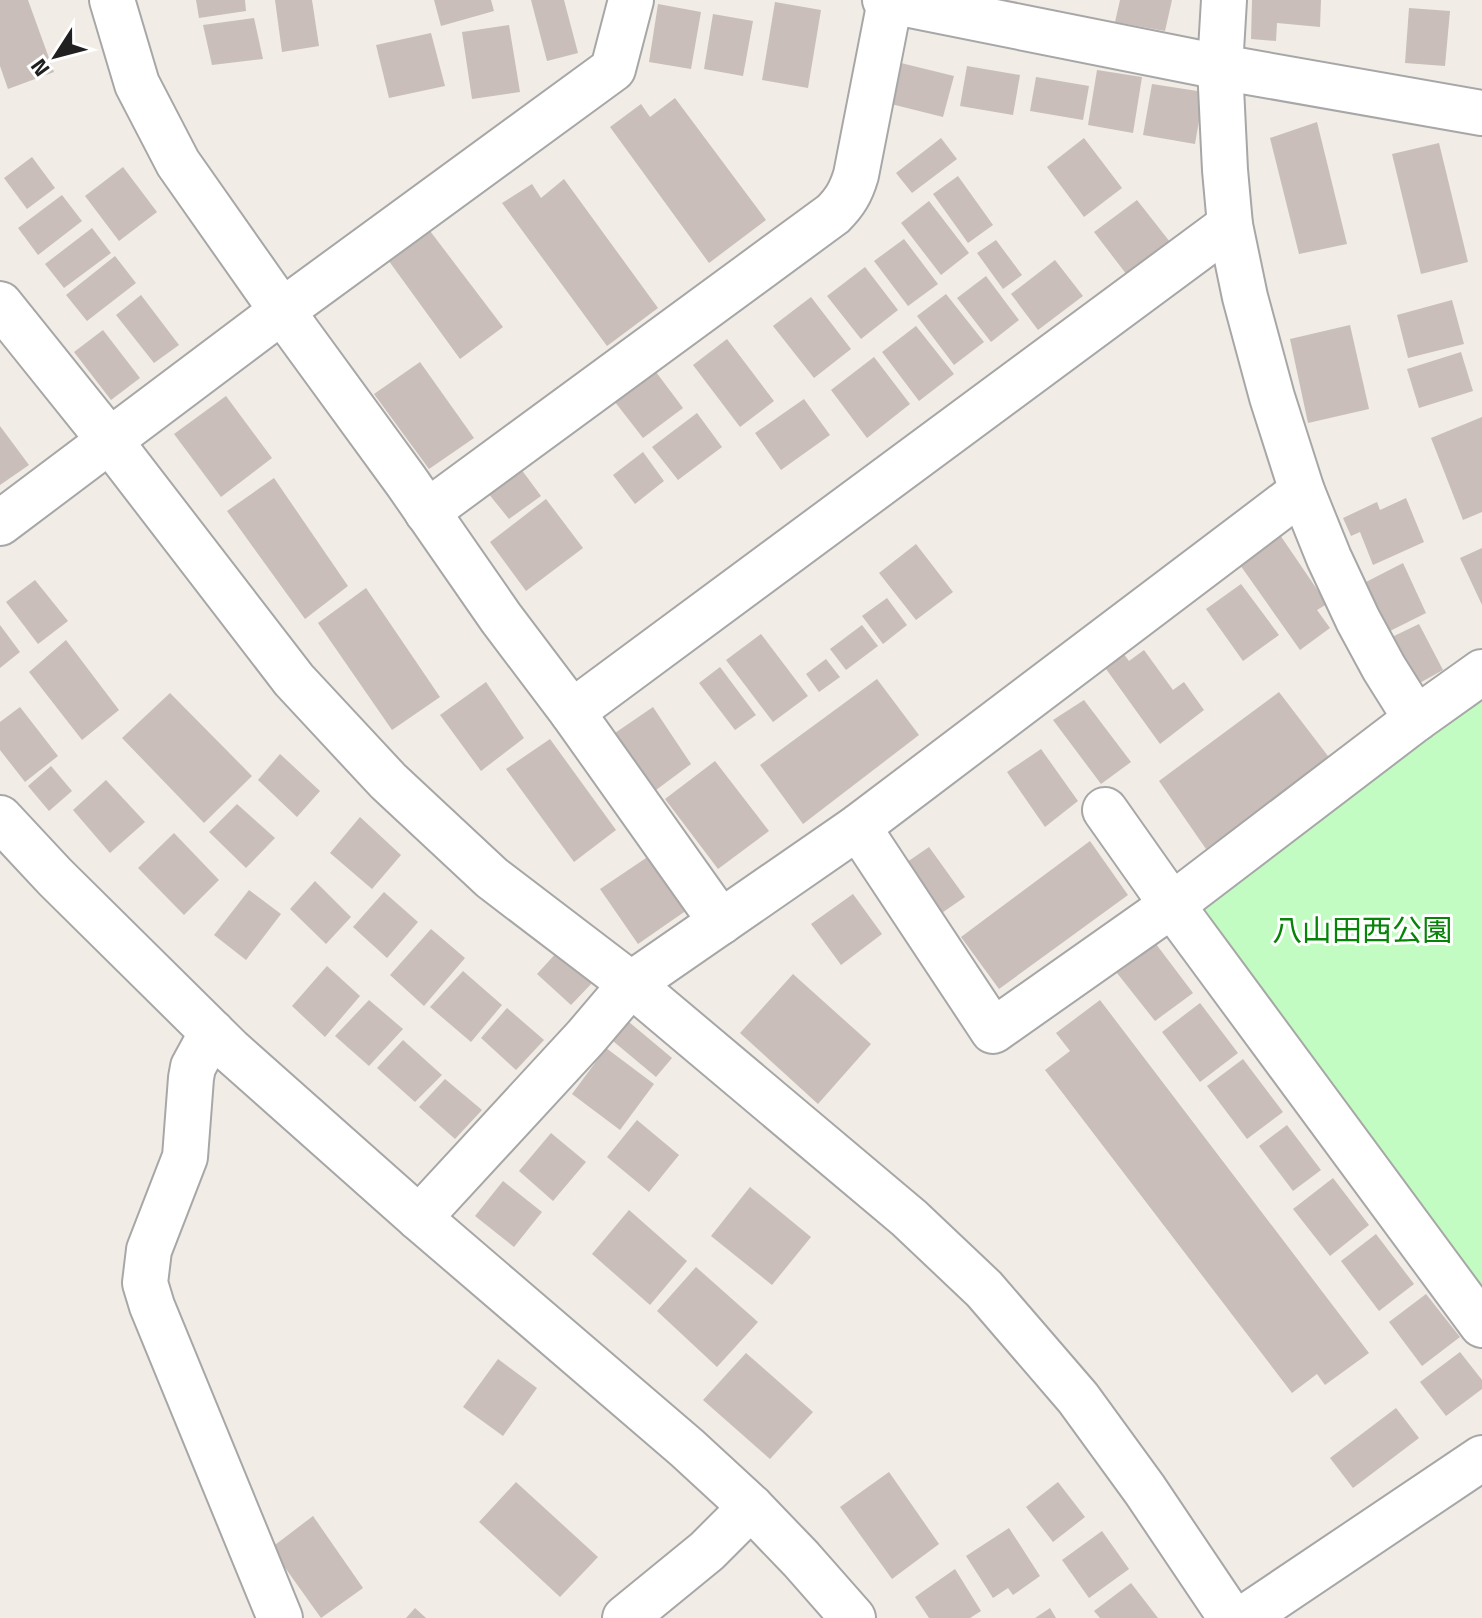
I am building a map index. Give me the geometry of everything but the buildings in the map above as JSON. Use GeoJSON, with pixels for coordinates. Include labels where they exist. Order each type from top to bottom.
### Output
{"type":"FeatureCollection","features":[{"type":"Feature","properties":{"kind":"street"},"geometry":{"type":"LineString","coordinates":[[112,0],[137,84],[178,163],[721,922]]}},
{"type":"Feature","properties":{"kind":"street"},"geometry":{"type":"LineString","coordinates":[[0,523],[282,311],[613,69],[631,0]]}},
{"type":"Feature","properties":{"kind":"street"},"geometry":{"type":"LineString","coordinates":[[427,512],[843,204],[851,193],[856,175],[887,0],[1220,67],[1482,113]]}},
{"type":"Feature","properties":{"kind":"street"},"geometry":{"type":"LineString","coordinates":[[1224,0],[1220,67],[1225,170],[1230,225],[1245,297],[1302,491],[1329,558],[1358,620],[1416,719]]}},
{"type":"Feature","properties":{"kind":"street"},"geometry":{"type":"LineString","coordinates":[[572,712],[1230,225]]}},
{"type":"Feature","properties":{"kind":"street"},"geometry":{"type":"LineString","coordinates":[[0,304],[294,680],[388,781],[492,878],[631,984],[909,1218],[984,1289],[1078,1398],[1145,1490],[1231,1618]]}},
{"type":"Feature","properties":{"kind":"street"},"geometry":{"type":"LineString","coordinates":[[419,1218],[631,984],[858,827],[1302,491]]}},
{"type":"Feature","properties":{"kind":"street"},"geometry":{"type":"LineString","coordinates":[[858,827],[993,1031],[1172,905],[1482,672]]}},
{"type":"Feature","properties":{"kind":"street"},"geometry":{"type":"LineString","coordinates":[[1105,810],[1482,1325]]}},
{"type":"Feature","properties":{"kind":"street"},"geometry":{"type":"LineString","coordinates":[[0,818],[55,877],[212,1032],[419,1218],[687,1448],[751,1507],[853,1618]]}},
{"type":"Feature","properties":{"kind":"street"},"geometry":{"type":"LineString","coordinates":[[212,1032],[193,1067],[185,1157],[149,1250],[145,1283],[280,1618]]}},
{"type":"Feature","properties":{"kind":"street"},"geometry":{"type":"LineString","coordinates":[[1244,1618],[1482,1458]]}},
{"type":"Feature","properties":{"kind":"street"},"geometry":{"type":"LineString","coordinates":[[625,1618],[707,1551],[751,1507]]}},
{"type":"Feature","properties":{"kind":"green space","name":"八山田西公園"},"geometry":{"type":"Polygon","coordinates":[[[1482,693],[1482,1297],[1193,906],[1482,693]]]}}]}
